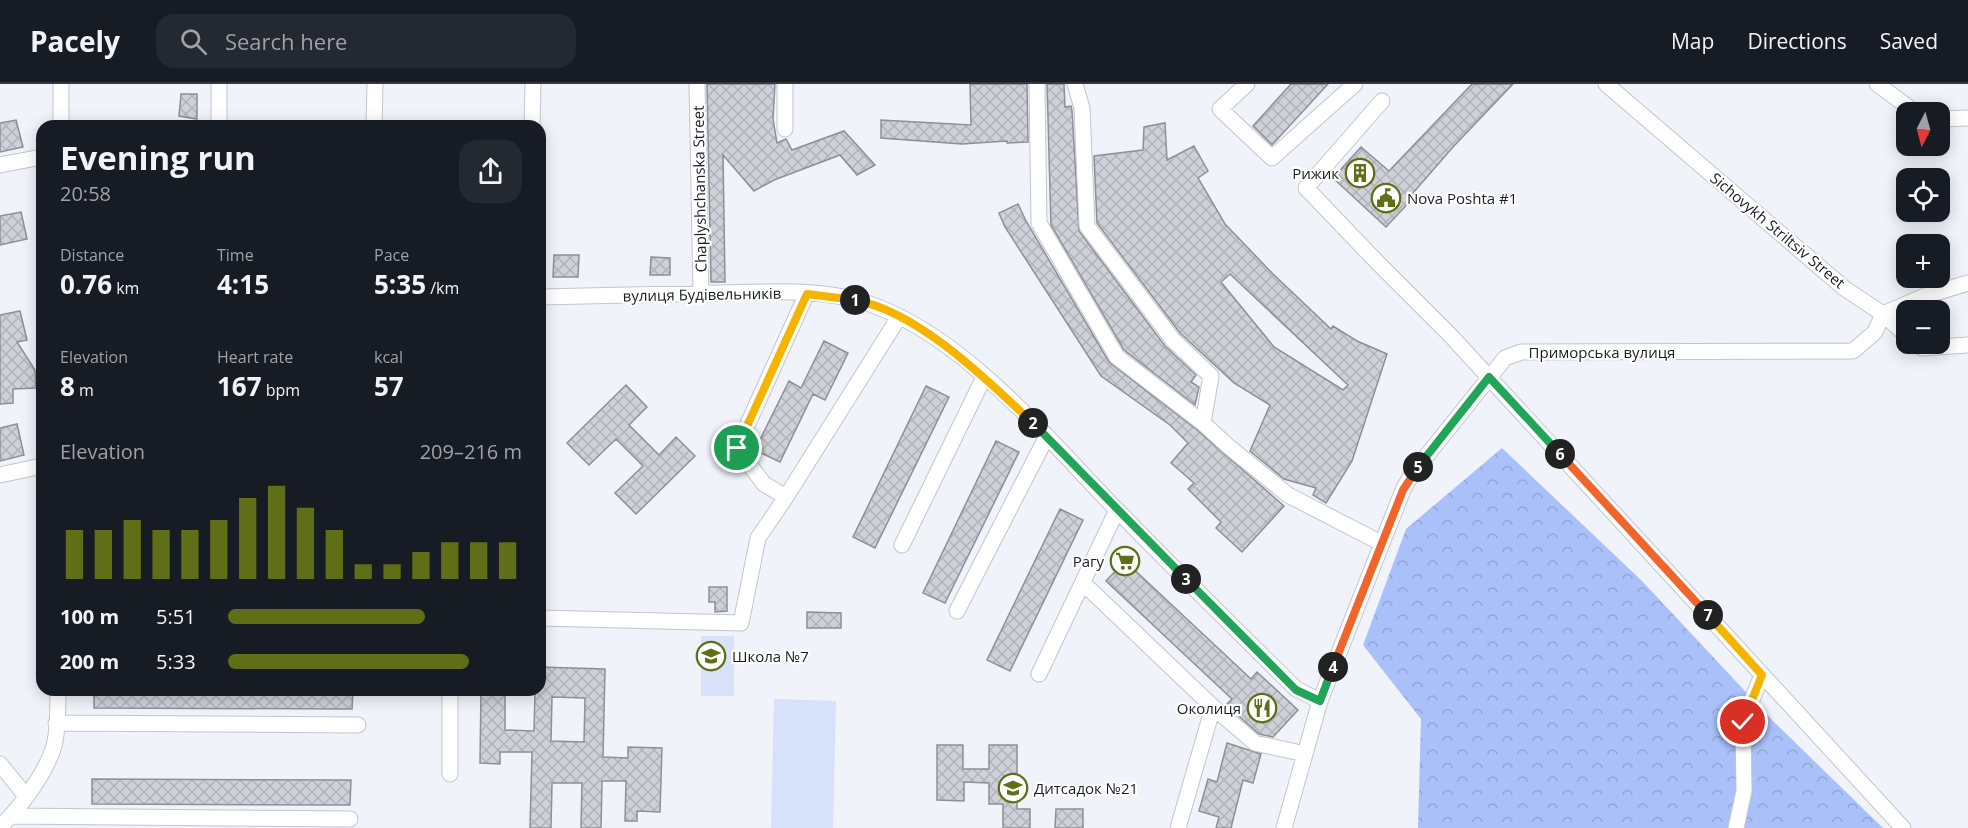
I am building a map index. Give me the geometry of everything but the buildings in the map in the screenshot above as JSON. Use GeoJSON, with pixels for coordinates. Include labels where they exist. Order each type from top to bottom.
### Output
{"type":"FeatureCollection","features":[{"type":"Feature","properties":{"kind":"street"},"geometry":{"type":"LineString","coordinates":[[61,84],[61,120]]}},
{"type":"Feature","properties":{"kind":"street"},"geometry":{"type":"LineString","coordinates":[[219,84],[219,120]]}},
{"type":"Feature","properties":{"kind":"street"},"geometry":{"type":"LineString","coordinates":[[374,120],[375,84]]}},
{"type":"Feature","properties":{"kind":"street"},"geometry":{"type":"LineString","coordinates":[[532,120],[533,84]]}},
{"type":"Feature","properties":{"kind":"street","name":"Chaplyshchanska Street"},"geometry":{"type":"LineString","coordinates":[[697,84],[701,293]]}},
{"type":"Feature","properties":{"kind":"street"},"geometry":{"type":"LineString","coordinates":[[785,84],[785,129]]}},
{"type":"Feature","properties":{"kind":"street"},"geometry":{"type":"LineString","coordinates":[[1037,84],[1039,224],[1116,357],[1203,423],[1288,495],[1381,543]]}},
{"type":"Feature","properties":{"kind":"street"},"geometry":{"type":"LineString","coordinates":[[1075,84],[1082,108],[1087,226],[1173,340],[1210,376],[1203,423]]}},
{"type":"Feature","properties":{"kind":"street"},"geometry":{"type":"LineString","coordinates":[[1247,84],[1221,110],[1272,158],[1355,84]]}},
{"type":"Feature","properties":{"kind":"street","name":"Sichovykh Striltsiv Street"},"geometry":{"type":"LineString","coordinates":[[1606,84],[1844,288],[1883,314],[1896,326]]}},
{"type":"Feature","properties":{"kind":"street"},"geometry":{"type":"LineString","coordinates":[[1877,84],[1901,102]]}},
{"type":"Feature","properties":{"kind":"street"},"geometry":{"type":"LineString","coordinates":[[1382,101],[1306,188],[1452,336],[1903,828]]}},
{"type":"Feature","properties":{"kind":"street"},"geometry":{"type":"LineString","coordinates":[[1950,119],[1968,118]]}},
{"type":"Feature","properties":{"kind":"street"},"geometry":{"type":"LineString","coordinates":[[0,165],[36,158]]}},
{"type":"Feature","properties":{"kind":"street"},"geometry":{"type":"LineString","coordinates":[[1883,314],[1925,296],[1968,283]]}},
{"type":"Feature","properties":{"kind":"street","name":"вулиця Будівельників"},"geometry":{"type":"LineString","coordinates":[[546,297],[782,292],[863,302],[899,317],[947,348],[984,377],[1047,436],[1117,510],[1296,690],[1320,701]]}},
{"type":"Feature","properties":{"kind":"street"},"geometry":{"type":"LineString","coordinates":[[786,497],[764,484],[737,448],[807,294]]}},
{"type":"Feature","properties":{"kind":"street","name":"Приморська вулиця"},"geometry":{"type":"LineString","coordinates":[[1284,828],[1320,701],[1403,490],[1412,474],[1505,358],[1521,352],[1853,351],[1875,332],[1883,314]]}},
{"type":"Feature","properties":{"kind":"street"},"geometry":{"type":"LineString","coordinates":[[546,618],[741,623],[758,538],[899,317]]}},
{"type":"Feature","properties":{"kind":"street"},"geometry":{"type":"LineString","coordinates":[[1950,346],[1968,345]]}},
{"type":"Feature","properties":{"kind":"street"},"geometry":{"type":"LineString","coordinates":[[902,545],[984,377]]}},
{"type":"Feature","properties":{"kind":"street"},"geometry":{"type":"LineString","coordinates":[[957,611],[1047,436]]}},
{"type":"Feature","properties":{"kind":"street"},"geometry":{"type":"LineString","coordinates":[[0,475],[36,467]]}},
{"type":"Feature","properties":{"kind":"street"},"geometry":{"type":"LineString","coordinates":[[1039,674],[1117,510]]}},
{"type":"Feature","properties":{"kind":"street"},"geometry":{"type":"LineString","coordinates":[[1083,583],[1213,707],[1255,743],[1305,754]]}},
{"type":"Feature","properties":{"kind":"street"},"geometry":{"type":"LineString","coordinates":[[1736,828],[1744,791],[1743,722],[1762,675]]}},
{"type":"Feature","properties":{"kind":"street"},"geometry":{"type":"LineString","coordinates":[[0,827],[12,816],[33,787],[54,746],[58,696]]}},
{"type":"Feature","properties":{"kind":"street"},"geometry":{"type":"LineString","coordinates":[[450,696],[450,774]]}},
{"type":"Feature","properties":{"kind":"street"},"geometry":{"type":"LineString","coordinates":[[1178,828],[1213,707]]}},
{"type":"Feature","properties":{"kind":"street"},"geometry":{"type":"LineString","coordinates":[[56,723],[358,725]]}},
{"type":"Feature","properties":{"kind":"street"},"geometry":{"type":"LineString","coordinates":[[0,764],[27,796]]}},
{"type":"Feature","properties":{"kind":"street"},"geometry":{"type":"LineString","coordinates":[[12,816],[350,819]]}},
{"type":"Feature","properties":{"kind":"street"},"geometry":{"type":"LineString","coordinates":[[12,816],[22,828]]}},
{"type":"Feature","properties":{"kind":"green space"},"geometry":{"type":"Polygon","coordinates":[[[1502,448],[1642,581],[1773,721],[1883,828],[1418,828],[1421,719],[1363,645],[1406,529],[1502,448]]]}},
{"type":"Feature","properties":{"kind":"shaded area"},"geometry":{"type":"Polygon","coordinates":[[[701,636],[734,636],[734,696],[701,696],[701,636]]]}},
{"type":"Feature","properties":{"kind":"shaded area"},"geometry":{"type":"Polygon","coordinates":[[[774,699],[836,701],[833,828],[771,828],[774,699]]]}},
{"type":"Feature","properties":{"kind":"place","name":"Рижик"},"geometry":{"type":"Point","coordinates":[1360,173]}},
{"type":"Feature","properties":{"kind":"place","name":"Nova Poshta #1"},"geometry":{"type":"Point","coordinates":[1386,198]}},
{"type":"Feature","properties":{"kind":"place","name":"Рагу"},"geometry":{"type":"Point","coordinates":[1125,561]}},
{"type":"Feature","properties":{"kind":"place","name":"Школа №7"},"geometry":{"type":"Point","coordinates":[711,656]}},
{"type":"Feature","properties":{"kind":"place","name":"Околиця"},"geometry":{"type":"Point","coordinates":[1262,708]}},
{"type":"Feature","properties":{"kind":"place","name":"Дитсадок №21"},"geometry":{"type":"Point","coordinates":[1013,788]}},
{"type":"Feature","properties":{"kind":"route"},"geometry":{"type":"LineString","coordinates":[[737,448],[807,294],[863,302],[899,317],[971,364],[1047,436],[1117,510],[1296,690],[1320,701],[1403,490],[1412,474],[1489,377],[1762,675],[1743,722]]}}]}
